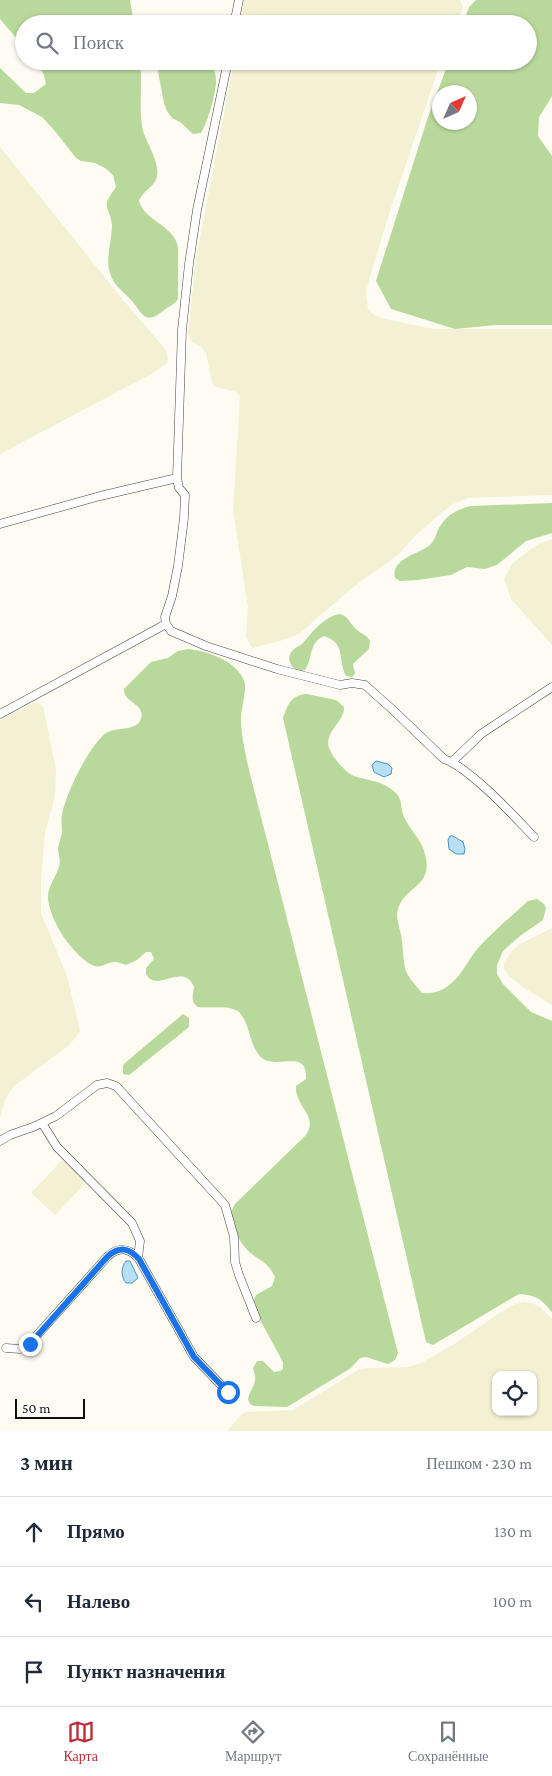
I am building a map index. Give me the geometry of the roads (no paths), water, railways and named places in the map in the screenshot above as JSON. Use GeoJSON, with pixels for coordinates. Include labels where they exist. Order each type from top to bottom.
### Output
{"type":"FeatureCollection","features":[{"type":"Feature","properties":{"kind":"street"},"geometry":{"type":"LineString","coordinates":[[236,15],[239,0]]}},
{"type":"Feature","properties":{"kind":"street"},"geometry":{"type":"LineString","coordinates":[[226,70],[197,210],[189,264],[182,330],[177,478],[179,488],[185,495],[184,518],[178,566],[172,596],[165,617],[166,624],[172,631],[206,646],[277,669],[340,685],[352,683],[365,685],[394,710],[444,759],[452,762],[507,809],[534,837]]}},
{"type":"Feature","properties":{"kind":"street"},"geometry":{"type":"LineString","coordinates":[[0,524],[100,496],[177,478]]}},
{"type":"Feature","properties":{"kind":"street"},"geometry":{"type":"LineString","coordinates":[[0,714],[166,624]]}},
{"type":"Feature","properties":{"kind":"street"},"geometry":{"type":"LineString","coordinates":[[452,762],[481,734],[552,687]]}},
{"type":"Feature","properties":{"kind":"street"},"geometry":{"type":"LineString","coordinates":[[0,1141],[10,1134],[42,1123],[71,1106],[97,1085],[107,1083],[116,1086],[225,1205],[234,1236],[235,1262],[238,1275],[256,1318]]}},
{"type":"Feature","properties":{"kind":"street"},"geometry":{"type":"LineString","coordinates":[[42,1123],[57,1147],[132,1223],[140,1241],[138,1258]]}},
{"type":"Feature","properties":{"kind":"street"},"geometry":{"type":"LineString","coordinates":[[6,1348],[20,1349],[30,1344],[113,1252],[124,1249],[130,1250],[138,1258],[194,1357],[228,1392]]}},
{"type":"Feature","properties":{"kind":"water"},"geometry":{"type":"Polygon","coordinates":[[[376,761],[388,764],[392,768],[391,774],[384,777],[374,772],[372,765],[376,761]]]}},
{"type":"Feature","properties":{"kind":"water"},"geometry":{"type":"Polygon","coordinates":[[[450,836],[463,842],[464,854],[456,854],[449,849],[448,840],[450,836]]]}},
{"type":"Feature","properties":{"kind":"water"},"geometry":{"type":"Polygon","coordinates":[[[126,1261],[130,1261],[138,1278],[132,1283],[126,1283],[122,1275],[122,1269],[126,1261]]]}}]}
